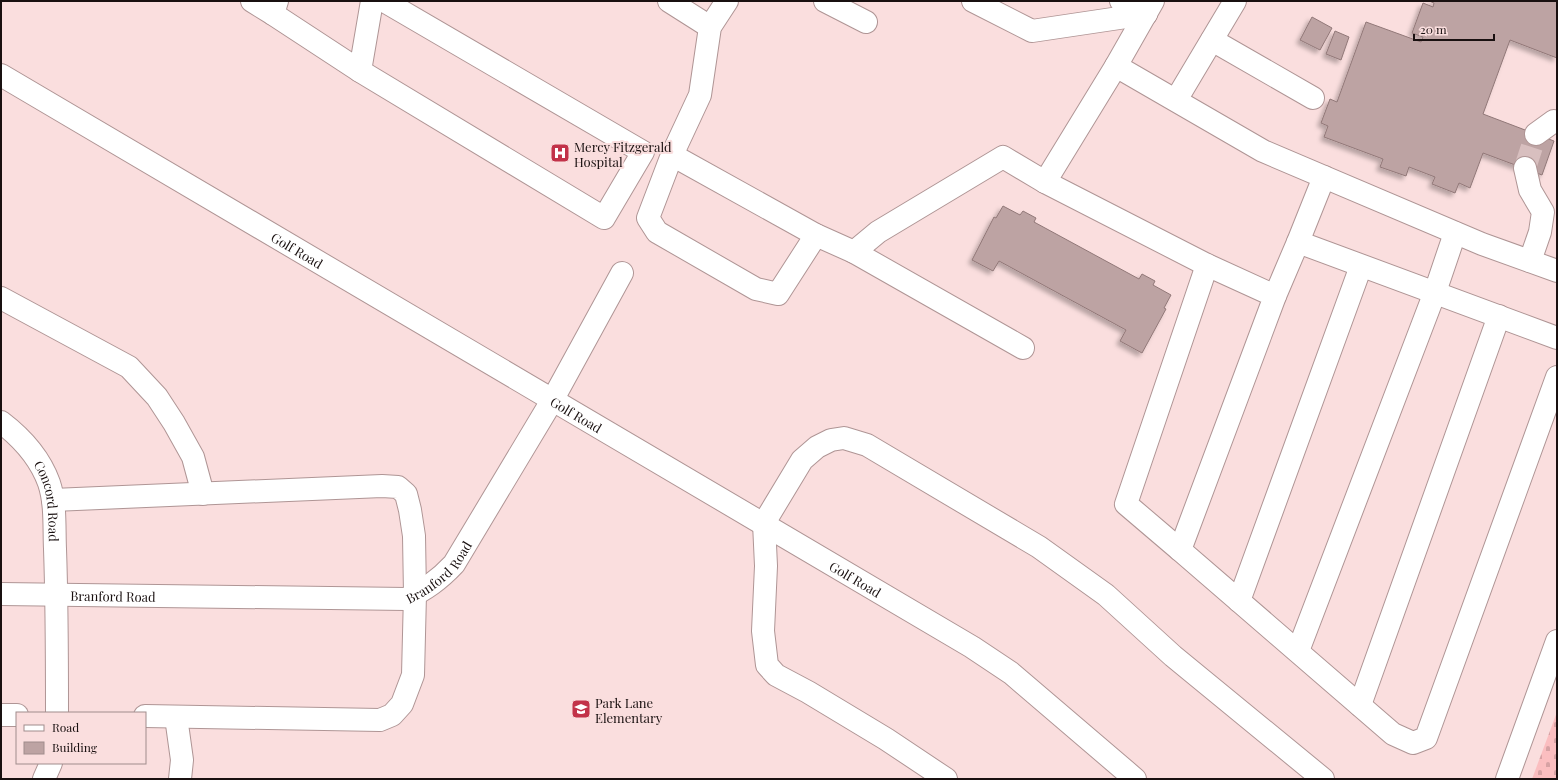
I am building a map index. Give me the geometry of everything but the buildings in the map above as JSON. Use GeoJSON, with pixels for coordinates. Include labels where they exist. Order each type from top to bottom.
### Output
{"type":"FeatureCollection","features":[{"type":"Feature","properties":{"kind":"street"},"geometry":{"type":"LineString","coordinates":[[252,1],[275,8],[360,71],[604,218],[643,152],[384,1]]}},
{"type":"Feature","properties":{"kind":"street"},"geometry":{"type":"LineString","coordinates":[[360,71],[372,1]]}},
{"type":"Feature","properties":{"kind":"street"},"geometry":{"type":"LineString","coordinates":[[669,1],[710,26]]}},
{"type":"Feature","properties":{"kind":"street"},"geometry":{"type":"LineString","coordinates":[[727,1],[710,26],[700,95],[672,155],[648,218],[657,232],[756,289],[778,294],[816,234]]}},
{"type":"Feature","properties":{"kind":"street"},"geometry":{"type":"LineString","coordinates":[[825,1],[866,22]]}},
{"type":"Feature","properties":{"kind":"street"},"geometry":{"type":"LineString","coordinates":[[973,1],[1032,31],[1150,8]]}},
{"type":"Feature","properties":{"kind":"street"},"geometry":{"type":"LineString","coordinates":[[1121,1],[1150,8]]}},
{"type":"Feature","properties":{"kind":"street"},"geometry":{"type":"LineString","coordinates":[[1176,100],[1235,1]]}},
{"type":"Feature","properties":{"kind":"street"},"geometry":{"type":"LineString","coordinates":[[1045,182],[1150,8]]}},
{"type":"Feature","properties":{"kind":"street"},"geometry":{"type":"LineString","coordinates":[[1212,40],[1313,98]]}},
{"type":"Feature","properties":{"kind":"street"},"geometry":{"type":"LineString","coordinates":[[1116,66],[1263,151],[1455,233],[1543,266]]}},
{"type":"Feature","properties":{"kind":"street","name":"Golf Road"},"geometry":{"type":"LineString","coordinates":[[1,75],[554,399],[972,647],[1011,673],[1135,779]]}},
{"type":"Feature","properties":{"kind":"street"},"geometry":{"type":"LineString","coordinates":[[1536,134],[1554,121],[1557,122]]}},
{"type":"Feature","properties":{"kind":"street"},"geometry":{"type":"LineString","coordinates":[[672,155],[816,234],[854,252],[1023,348]]}},
{"type":"Feature","properties":{"kind":"street"},"geometry":{"type":"LineString","coordinates":[[854,252],[878,232],[1003,157],[1045,182],[1207,265],[1275,296]]}},
{"type":"Feature","properties":{"kind":"street"},"geometry":{"type":"LineString","coordinates":[[1525,168],[1530,190],[1543,212],[1540,232],[1543,266]]}},
{"type":"Feature","properties":{"kind":"street"},"geometry":{"type":"LineString","coordinates":[[1180,550],[1275,296],[1324,177]]}},
{"type":"Feature","properties":{"kind":"street"},"geometry":{"type":"LineString","coordinates":[[1543,266],[1557,228]]}},
{"type":"Feature","properties":{"kind":"street"},"geometry":{"type":"LineString","coordinates":[[1298,651],[1435,292],[1455,233]]}},
{"type":"Feature","properties":{"kind":"street"},"geometry":{"type":"LineString","coordinates":[[1298,242],[1557,338]]}},
{"type":"Feature","properties":{"kind":"street"},"geometry":{"type":"LineString","coordinates":[[1207,265],[1126,504],[1393,734],[1413,743],[1426,738],[1557,377]]}},
{"type":"Feature","properties":{"kind":"street"},"geometry":{"type":"LineString","coordinates":[[1239,601],[1361,266]]}},
{"type":"Feature","properties":{"kind":"street","name":"Branford Road"},"geometry":{"type":"LineString","coordinates":[[1,594],[406,598],[424,590],[440,579],[454,564],[554,399],[622,273]]}},
{"type":"Feature","properties":{"kind":"street"},"geometry":{"type":"LineString","coordinates":[[1,298],[129,367],[157,397],[174,423],[193,457],[203,494]]}},
{"type":"Feature","properties":{"kind":"street"},"geometry":{"type":"LineString","coordinates":[[1360,705],[1499,316]]}},
{"type":"Feature","properties":{"kind":"street","name":"Concord Road"},"geometry":{"type":"LineString","coordinates":[[1,422],[16,433],[37,458],[49,483],[53,500],[57,595],[57,712]]}},
{"type":"Feature","properties":{"kind":"street"},"geometry":{"type":"LineString","coordinates":[[946,779],[886,739],[776,675],[767,665],[763,631],[766,566],[764,523],[802,460],[817,447],[831,440],[844,438],[867,446],[1039,548],[1106,595],[1173,656],[1323,779]]}},
{"type":"Feature","properties":{"kind":"street"},"geometry":{"type":"LineString","coordinates":[[53,500],[382,486],[398,487],[406,494],[414,536],[415,594],[413,675],[402,704],[392,715],[380,720],[146,716]]}},
{"type":"Feature","properties":{"kind":"street"},"geometry":{"type":"LineString","coordinates":[[1507,779],[1557,642]]}},
{"type":"Feature","properties":{"kind":"street"},"geometry":{"type":"LineString","coordinates":[[1,715],[16,715]]}},
{"type":"Feature","properties":{"kind":"street"},"geometry":{"type":"LineString","coordinates":[[176,717],[182,760],[180,779]]}},
{"type":"Feature","properties":{"kind":"street"},"geometry":{"type":"LineString","coordinates":[[44,779],[51,764]]}},
{"type":"Feature","properties":{"kind":"green space"},"geometry":{"type":"Polygon","coordinates":[[[1557,712],[1557,779],[1532,779],[1557,712]]]}},
{"type":"Feature","properties":{"kind":"tunnel"},"geometry":{"type":"LineString","coordinates":[[1525,168],[1536,134]]}},
{"type":"Feature","properties":{"kind":"place","name":"Mercy Fitzgerald Hospital"},"geometry":{"type":"Point","coordinates":[560,153]}},
{"type":"Feature","properties":{"kind":"place","name":"Park Lane Elementary"},"geometry":{"type":"Point","coordinates":[581,709]}}]}
